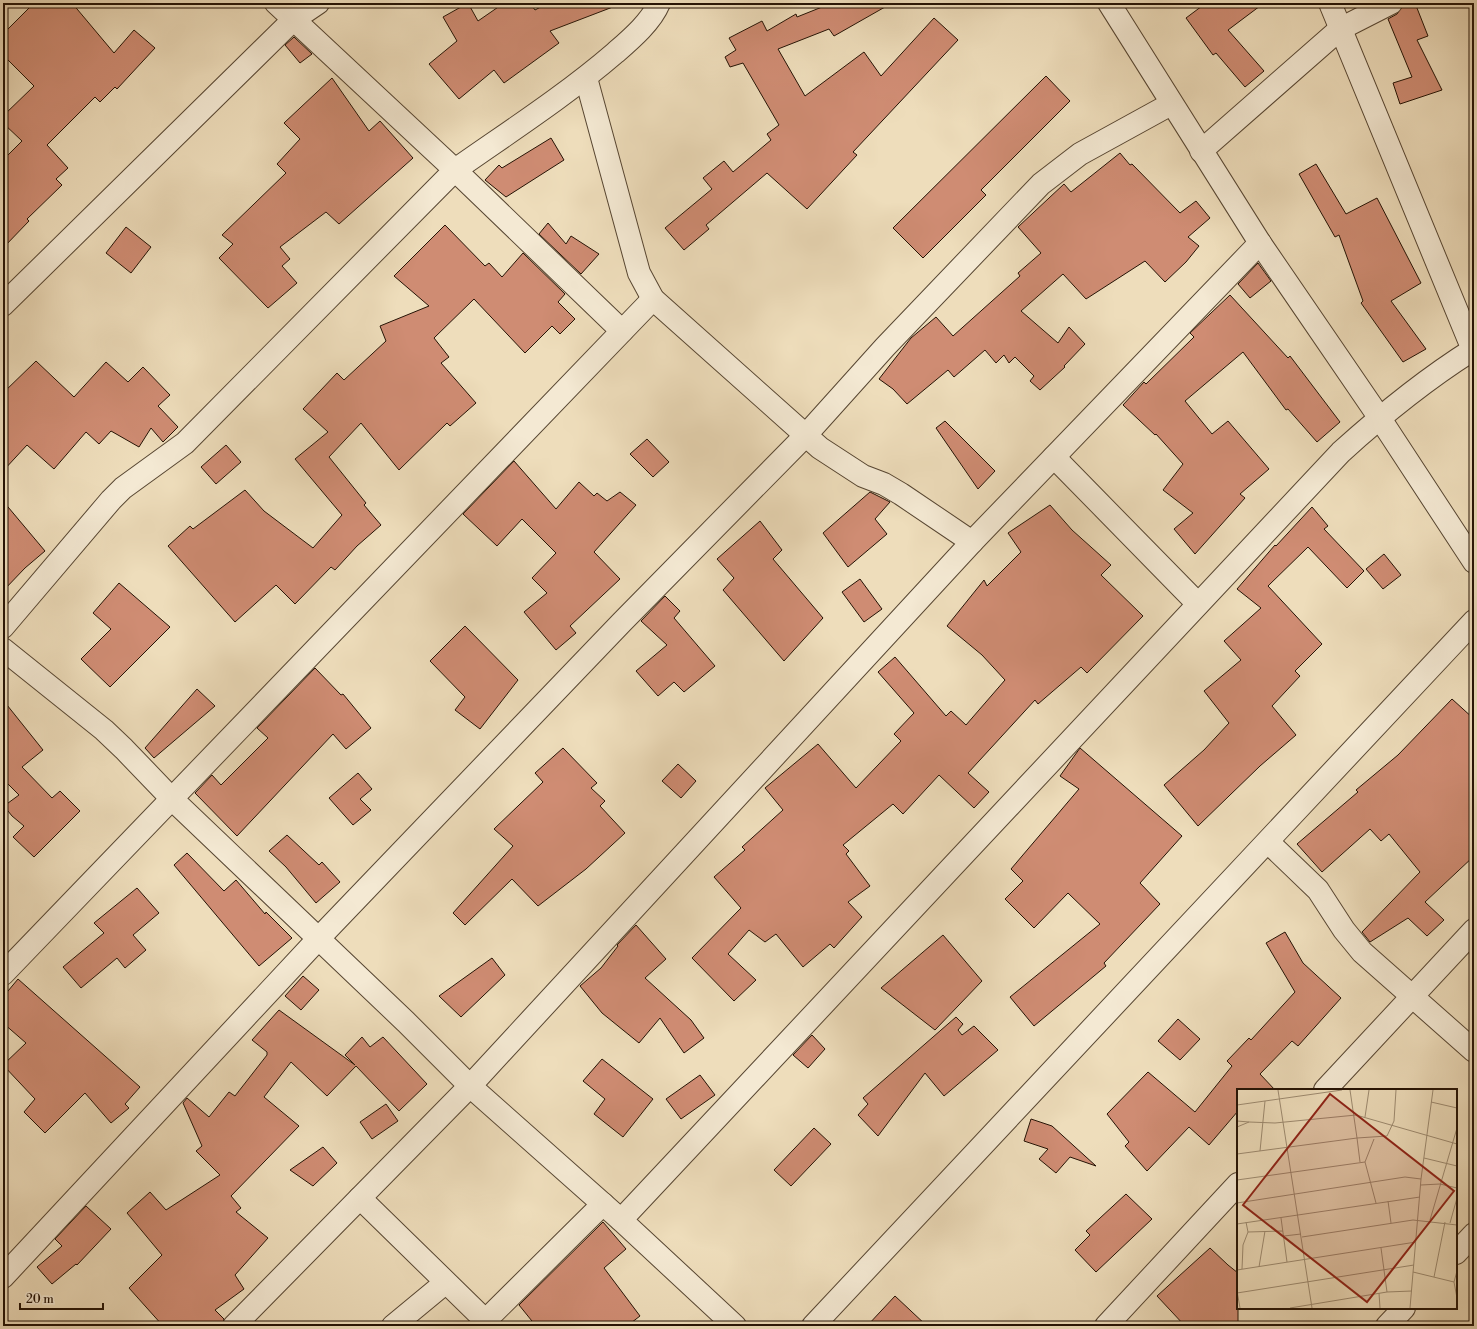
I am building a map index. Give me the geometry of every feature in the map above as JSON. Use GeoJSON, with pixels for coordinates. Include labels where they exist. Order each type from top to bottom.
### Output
{"type":"FeatureCollection","features":[{"type":"Feature","properties":{"kind":"street"},"geometry":{"type":"LineString","coordinates":[[276,3],[455,170],[622,331]]}},
{"type":"Feature","properties":{"kind":"street"},"geometry":{"type":"LineString","coordinates":[[3,305],[293,20],[318,3]]}},
{"type":"Feature","properties":{"kind":"street"},"geometry":{"type":"LineString","coordinates":[[3,627],[111,500],[123,488],[185,443],[455,170],[586,78],[630,40],[656,11],[659,3]]}},
{"type":"Feature","properties":{"kind":"street"},"geometry":{"type":"LineString","coordinates":[[1109,3],[1171,104],[1260,243],[1379,417],[1474,562]]}},
{"type":"Feature","properties":{"kind":"street"},"geometry":{"type":"LineString","coordinates":[[621,1220],[1341,452],[1379,417],[1419,386],[1474,349],[1330,3]]}},
{"type":"Feature","properties":{"kind":"street"},"geometry":{"type":"LineString","coordinates":[[1201,151],[1340,29],[1391,3]]}},
{"type":"Feature","properties":{"kind":"street"},"geometry":{"type":"LineString","coordinates":[[586,78],[639,273],[653,299],[805,436],[839,462],[863,476],[884,484],[901,494],[972,542]]}},
{"type":"Feature","properties":{"kind":"street"},"geometry":{"type":"LineString","coordinates":[[3,1277],[319,938],[622,622],[805,436],[885,347],[1041,184],[1080,154],[1171,104]]}},
{"type":"Feature","properties":{"kind":"street"},"geometry":{"type":"LineString","coordinates":[[234,1326],[470,1086],[972,542],[1260,243]]}},
{"type":"Feature","properties":{"kind":"street"},"geometry":{"type":"LineString","coordinates":[[3,974],[653,299]]}},
{"type":"Feature","properties":{"kind":"street"},"geometry":{"type":"LineString","coordinates":[[1054,457],[1198,604]]}},
{"type":"Feature","properties":{"kind":"street"},"geometry":{"type":"LineString","coordinates":[[813,1326],[1474,621]]}},
{"type":"Feature","properties":{"kind":"street"},"geometry":{"type":"LineString","coordinates":[[3,649],[104,730],[172,799],[319,938],[470,1086],[621,1220],[735,1326]]}},
{"type":"Feature","properties":{"kind":"street"},"geometry":{"type":"LineString","coordinates":[[1268,842],[1318,890],[1344,930],[1362,952],[1411,997],[1474,1051]]}},
{"type":"Feature","properties":{"kind":"street"},"geometry":{"type":"LineString","coordinates":[[1326,1089],[1474,930]]}},
{"type":"Feature","properties":{"kind":"street"},"geometry":{"type":"LineString","coordinates":[[1106,1326],[1237,1185]]}},
{"type":"Feature","properties":{"kind":"street"},"geometry":{"type":"LineString","coordinates":[[360,1198],[489,1323],[603,1204]]}},
{"type":"Feature","properties":{"kind":"street"},"geometry":{"type":"LineString","coordinates":[[1457,1252],[1474,1234]]}},
{"type":"Feature","properties":{"kind":"street"},"geometry":{"type":"LineString","coordinates":[[393,1326],[446,1283]]}},
{"type":"Feature","properties":{"kind":"street"},"geometry":{"type":"LineString","coordinates":[[1387,1326],[1403,1309]]}},
{"type":"Feature","properties":{"kind":"building"},"geometry":{"type":"Polygon","coordinates":[[[34,3],[72,3],[114,53],[134,30],[155,48],[117,89],[115,87],[100,102],[95,97],[47,145],[68,168],[56,179],[62,185],[27,219],[29,221],[3,248],[3,160],[22,141],[3,123],[3,116],[34,86],[3,55],[3,34],[34,3]]]}},
{"type":"Feature","properties":{"kind":"building"},"geometry":{"type":"Polygon","coordinates":[[[468,3],[478,21],[504,3],[530,3],[535,10],[548,3],[618,3],[618,5],[550,31],[559,43],[504,83],[494,70],[459,99],[429,64],[457,41],[443,17],[468,3]]]}},
{"type":"Feature","properties":{"kind":"building"},"geometry":{"type":"Polygon","coordinates":[[[832,3],[892,3],[834,36],[829,29],[778,49],[805,96],[864,52],[881,76],[934,18],[958,40],[853,152],[857,155],[807,209],[767,173],[706,225],[709,229],[684,250],[665,228],[712,189],[703,178],[724,161],[733,172],[771,140],[767,134],[779,125],[743,63],[730,67],[725,57],[736,50],[729,38],[762,21],[767,31],[796,14],[797,17],[832,3]]]}},
{"type":"Feature","properties":{"kind":"building"},"geometry":{"type":"Polygon","coordinates":[[[1206,3],[1264,3],[1228,30],[1264,71],[1245,87],[1216,53],[1213,55],[1186,18],[1206,3]]]}},
{"type":"Feature","properties":{"kind":"building"},"geometry":{"type":"Polygon","coordinates":[[[1415,3],[1428,36],[1417,40],[1442,90],[1400,104],[1393,83],[1412,77],[1388,19],[1397,14],[1403,5],[1415,3]]]}},
{"type":"Feature","properties":{"kind":"building"},"geometry":{"type":"Polygon","coordinates":[[[294,37],[312,54],[300,63],[285,45],[294,37]]]}},
{"type":"Feature","properties":{"kind":"building"},"geometry":{"type":"Polygon","coordinates":[[[1046,76],[1070,101],[981,190],[986,195],[923,258],[893,228],[1046,76]]]}},
{"type":"Feature","properties":{"kind":"building"},"geometry":{"type":"Polygon","coordinates":[[[332,78],[369,131],[380,121],[413,158],[339,224],[326,212],[280,247],[290,259],[282,266],[297,283],[268,308],[219,258],[233,244],[222,235],[286,173],[277,164],[300,139],[284,123],[332,78]]]}},
{"type":"Feature","properties":{"kind":"building"},"geometry":{"type":"Polygon","coordinates":[[[551,138],[564,160],[506,197],[485,180],[499,165],[502,168],[551,138]]]}},
{"type":"Feature","properties":{"kind":"building"},"geometry":{"type":"Polygon","coordinates":[[[1120,153],[1130,165],[1132,164],[1180,213],[1196,201],[1210,218],[1188,237],[1199,246],[1186,262],[1165,282],[1145,261],[1086,299],[1063,274],[1021,311],[1058,343],[1069,327],[1085,344],[1064,366],[1065,367],[1040,390],[1030,381],[1034,376],[1015,357],[1009,363],[1004,355],[996,363],[985,350],[954,377],[948,370],[907,404],[893,389],[879,379],[911,338],[936,317],[953,336],[1020,276],[1018,273],[1041,253],[1018,227],[1064,184],[1071,192],[1120,153]]]}},
{"type":"Feature","properties":{"kind":"building"},"geometry":{"type":"Polygon","coordinates":[[[1316,164],[1346,214],[1377,198],[1421,283],[1391,301],[1426,349],[1403,362],[1361,303],[1363,301],[1339,235],[1335,237],[1299,174],[1316,164]]]}},
{"type":"Feature","properties":{"kind":"building"},"geometry":{"type":"Polygon","coordinates":[[[548,223],[566,244],[571,236],[599,254],[581,274],[539,234],[548,223]]]}},
{"type":"Feature","properties":{"kind":"building"},"geometry":{"type":"Polygon","coordinates":[[[445,225],[485,266],[489,263],[502,277],[523,253],[565,294],[558,302],[575,319],[560,334],[552,326],[525,353],[474,299],[434,338],[449,357],[441,363],[476,403],[450,426],[447,423],[399,470],[361,423],[329,457],[366,503],[364,505],[381,525],[357,546],[335,570],[331,567],[295,604],[276,585],[235,622],[168,546],[190,526],[193,529],[245,490],[264,511],[313,548],[342,515],[295,459],[328,432],[303,409],[337,373],[344,380],[386,341],[380,326],[429,306],[394,276],[445,225]]]}},
{"type":"Feature","properties":{"kind":"building"},"geometry":{"type":"Polygon","coordinates":[[[126,227],[151,247],[131,273],[106,253],[126,227]]]}},
{"type":"Feature","properties":{"kind":"building"},"geometry":{"type":"Polygon","coordinates":[[[1258,263],[1271,281],[1250,298],[1238,284],[1258,263]]]}},
{"type":"Feature","properties":{"kind":"building"},"geometry":{"type":"Polygon","coordinates":[[[1230,295],[1288,358],[1290,356],[1340,422],[1317,442],[1288,409],[1286,410],[1243,352],[1185,401],[1212,434],[1228,421],[1269,469],[1240,494],[1245,498],[1195,554],[1174,529],[1193,513],[1163,490],[1183,464],[1156,434],[1155,435],[1123,405],[1144,382],[1146,384],[1194,337],[1190,333],[1230,295]]]}},
{"type":"Feature","properties":{"kind":"building"},"geometry":{"type":"Polygon","coordinates":[[[36,361],[74,397],[106,362],[128,382],[143,367],[170,395],[158,406],[178,427],[163,442],[151,428],[139,447],[111,431],[99,444],[86,432],[54,469],[27,445],[3,471],[3,393],[36,361]]]}},
{"type":"Feature","properties":{"kind":"building"},"geometry":{"type":"Polygon","coordinates":[[[945,421],[995,471],[978,489],[936,428],[945,421]]]}},
{"type":"Feature","properties":{"kind":"building"},"geometry":{"type":"Polygon","coordinates":[[[647,439],[669,462],[653,477],[630,454],[647,439]]]}},
{"type":"Feature","properties":{"kind":"building"},"geometry":{"type":"Polygon","coordinates":[[[226,445],[241,462],[216,484],[201,467],[226,445]]]}},
{"type":"Feature","properties":{"kind":"building"},"geometry":{"type":"Polygon","coordinates":[[[514,461],[556,509],[579,482],[594,496],[597,493],[607,501],[620,492],[636,505],[594,552],[620,579],[570,626],[576,633],[556,650],[524,612],[547,593],[532,578],[556,553],[522,519],[497,546],[463,514],[514,461]]]}},
{"type":"Feature","properties":{"kind":"building"},"geometry":{"type":"Polygon","coordinates":[[[870,492],[890,502],[875,519],[887,534],[848,567],[823,533],[870,492]]]}},
{"type":"Feature","properties":{"kind":"building"},"geometry":{"type":"Polygon","coordinates":[[[3,501],[45,551],[25,568],[3,591],[3,501]]]}},
{"type":"Feature","properties":{"kind":"building"},"geometry":{"type":"Polygon","coordinates":[[[1050,505],[1072,530],[1111,565],[1101,575],[1143,616],[1087,673],[1081,667],[1038,704],[1035,700],[968,773],[989,792],[974,808],[939,775],[903,814],[893,804],[843,845],[849,851],[846,854],[870,886],[848,902],[862,917],[834,948],[830,944],[803,967],[776,934],[765,942],[749,930],[728,954],[756,980],[734,1001],[692,958],[741,908],[714,877],[745,850],[742,847],[783,810],[765,788],[818,744],[856,788],[901,741],[894,734],[914,713],[878,672],[895,657],[946,716],[951,711],[966,725],[1005,680],[982,655],[947,626],[984,580],[987,586],[1021,552],[1008,533],[1050,505]]]}},
{"type":"Feature","properties":{"kind":"building"},"geometry":{"type":"Polygon","coordinates":[[[1312,507],[1328,526],[1324,529],[1364,571],[1347,588],[1308,547],[1268,586],[1322,644],[1295,671],[1300,676],[1272,706],[1296,735],[1260,766],[1198,826],[1164,785],[1204,750],[1229,723],[1204,691],[1241,660],[1224,641],[1261,608],[1237,589],[1275,545],[1276,546],[1312,507]]]}},
{"type":"Feature","properties":{"kind":"building"},"geometry":{"type":"Polygon","coordinates":[[[760,521],[782,550],[773,559],[823,618],[784,661],[723,590],[734,578],[717,559],[760,521]]]}},
{"type":"Feature","properties":{"kind":"building"},"geometry":{"type":"Polygon","coordinates":[[[1384,554],[1401,575],[1383,589],[1366,569],[1384,554]]]}},
{"type":"Feature","properties":{"kind":"building"},"geometry":{"type":"Polygon","coordinates":[[[860,579],[882,609],[864,622],[842,592],[860,579]]]}},
{"type":"Feature","properties":{"kind":"building"},"geometry":{"type":"Polygon","coordinates":[[[119,583],[170,627],[110,687],[81,659],[111,629],[93,613],[119,583]]]}},
{"type":"Feature","properties":{"kind":"building"},"geometry":{"type":"Polygon","coordinates":[[[665,596],[680,611],[674,618],[715,666],[684,692],[674,682],[658,696],[636,671],[667,645],[641,621],[665,596]]]}},
{"type":"Feature","properties":{"kind":"building"},"geometry":{"type":"Polygon","coordinates":[[[465,626],[518,680],[480,729],[455,710],[465,697],[430,661],[465,626]]]}},
{"type":"Feature","properties":{"kind":"building"},"geometry":{"type":"Polygon","coordinates":[[[315,668],[341,695],[343,694],[371,728],[346,749],[333,734],[237,836],[195,793],[212,775],[221,785],[268,738],[257,728],[315,668]]]}},
{"type":"Feature","properties":{"kind":"building"},"geometry":{"type":"Polygon","coordinates":[[[197,689],[215,706],[154,758],[145,748],[197,689]]]}},
{"type":"Feature","properties":{"kind":"building"},"geometry":{"type":"Polygon","coordinates":[[[1452,699],[1474,719],[1474,856],[1425,902],[1444,920],[1427,936],[1408,918],[1370,942],[1362,932],[1420,872],[1389,834],[1381,841],[1370,829],[1322,872],[1297,844],[1358,792],[1356,790],[1398,755],[1452,699]]]}},
{"type":"Feature","properties":{"kind":"building"},"geometry":{"type":"Polygon","coordinates":[[[3,700],[43,750],[22,767],[52,798],[60,791],[80,811],[34,857],[13,837],[24,826],[12,816],[4,806],[19,795],[5,781],[3,783],[3,700]]]}},
{"type":"Feature","properties":{"kind":"building"},"geometry":{"type":"Polygon","coordinates":[[[563,748],[597,783],[591,788],[605,801],[600,806],[625,833],[586,869],[538,906],[512,879],[465,925],[453,913],[513,846],[494,829],[543,782],[535,773],[563,748]]]}},
{"type":"Feature","properties":{"kind":"building"},"geometry":{"type":"Polygon","coordinates":[[[1080,748],[1182,836],[1140,883],[1160,904],[1104,963],[1106,966],[1034,1026],[1010,997],[1100,924],[1068,893],[1034,928],[1005,899],[1023,881],[1011,869],[1079,789],[1060,776],[1080,748]]]}},
{"type":"Feature","properties":{"kind":"building"},"geometry":{"type":"Polygon","coordinates":[[[678,764],[696,781],[681,798],[662,781],[678,764]]]}},
{"type":"Feature","properties":{"kind":"building"},"geometry":{"type":"Polygon","coordinates":[[[358,773],[372,789],[360,799],[371,810],[353,825],[329,798],[358,773]]]}},
{"type":"Feature","properties":{"kind":"building"},"geometry":{"type":"Polygon","coordinates":[[[287,835],[319,865],[322,862],[340,882],[316,903],[286,867],[269,851],[287,835]]]}},
{"type":"Feature","properties":{"kind":"building"},"geometry":{"type":"Polygon","coordinates":[[[187,853],[224,891],[236,880],[265,914],[266,912],[292,938],[259,966],[174,865],[187,853]]]}},
{"type":"Feature","properties":{"kind":"building"},"geometry":{"type":"Polygon","coordinates":[[[137,888],[159,913],[133,935],[146,950],[125,968],[117,958],[81,988],[63,967],[104,933],[94,923],[137,888]]]}},
{"type":"Feature","properties":{"kind":"building"},"geometry":{"type":"Polygon","coordinates":[[[636,925],[666,959],[645,978],[691,1020],[704,1038],[684,1053],[660,1018],[639,1043],[602,1013],[580,986],[601,968],[618,946],[617,945],[636,925]]]}},
{"type":"Feature","properties":{"kind":"building"},"geometry":{"type":"Polygon","coordinates":[[[1285,932],[1303,963],[1341,998],[1298,1046],[1292,1041],[1260,1074],[1274,1089],[1237,1089],[1237,1112],[1209,1145],[1189,1127],[1147,1171],[1125,1146],[1129,1142],[1107,1114],[1148,1072],[1195,1112],[1232,1066],[1227,1061],[1249,1038],[1251,1040],[1295,992],[1266,943],[1285,932]]]}},
{"type":"Feature","properties":{"kind":"building"},"geometry":{"type":"Polygon","coordinates":[[[943,935],[982,981],[935,1030],[881,988],[943,935]]]}},
{"type":"Feature","properties":{"kind":"building"},"geometry":{"type":"Polygon","coordinates":[[[492,958],[505,975],[461,1017],[439,996],[492,958]]]}},
{"type":"Feature","properties":{"kind":"building"},"geometry":{"type":"Polygon","coordinates":[[[303,976],[319,990],[301,1010],[285,996],[303,976]]]}},
{"type":"Feature","properties":{"kind":"building"},"geometry":{"type":"Polygon","coordinates":[[[18,979],[140,1087],[125,1104],[129,1108],[111,1123],[85,1093],[45,1133],[24,1112],[35,1099],[3,1065],[26,1043],[3,1023],[3,997],[18,979]]]}},
{"type":"Feature","properties":{"kind":"building"},"geometry":{"type":"Polygon","coordinates":[[[279,1010],[355,1065],[345,1055],[362,1037],[370,1047],[383,1037],[427,1084],[399,1111],[356,1066],[327,1096],[291,1062],[264,1097],[299,1126],[231,1196],[241,1208],[236,1212],[268,1238],[235,1275],[244,1289],[215,1310],[224,1319],[222,1326],[163,1326],[129,1288],[162,1255],[127,1213],[150,1192],[166,1210],[220,1175],[196,1151],[202,1146],[183,1103],[187,1098],[209,1117],[229,1092],[235,1096],[267,1055],[267,1052],[252,1040],[279,1010]]]}},
{"type":"Feature","properties":{"kind":"building"},"geometry":{"type":"Polygon","coordinates":[[[956,1017],[963,1024],[958,1030],[962,1035],[974,1026],[998,1050],[944,1096],[925,1073],[878,1136],[858,1115],[868,1104],[863,1098],[956,1017]]]}},
{"type":"Feature","properties":{"kind":"building"},"geometry":{"type":"Polygon","coordinates":[[[1178,1019],[1200,1039],[1180,1060],[1158,1041],[1178,1019]]]}},
{"type":"Feature","properties":{"kind":"building"},"geometry":{"type":"Polygon","coordinates":[[[812,1035],[825,1049],[808,1068],[793,1055],[812,1035]]]}},
{"type":"Feature","properties":{"kind":"building"},"geometry":{"type":"Polygon","coordinates":[[[602,1059],[653,1099],[623,1137],[594,1114],[605,1099],[583,1081],[602,1059]]]}},
{"type":"Feature","properties":{"kind":"building"},"geometry":{"type":"Polygon","coordinates":[[[700,1075],[715,1095],[681,1119],[666,1099],[700,1075]]]}},
{"type":"Feature","properties":{"kind":"building"},"geometry":{"type":"Polygon","coordinates":[[[386,1104],[398,1121],[372,1139],[360,1122],[386,1104]]]}},
{"type":"Feature","properties":{"kind":"building"},"geometry":{"type":"Polygon","coordinates":[[[1031,1119],[1052,1126],[1096,1166],[1070,1157],[1056,1173],[1039,1159],[1048,1149],[1024,1141],[1031,1119]]]}},
{"type":"Feature","properties":{"kind":"building"},"geometry":{"type":"Polygon","coordinates":[[[814,1128],[831,1144],[791,1186],[774,1170],[814,1128]]]}},
{"type":"Feature","properties":{"kind":"building"},"geometry":{"type":"Polygon","coordinates":[[[323,1147],[337,1163],[313,1186],[290,1170],[323,1147]]]}},
{"type":"Feature","properties":{"kind":"building"},"geometry":{"type":"Polygon","coordinates":[[[1126,1194],[1152,1219],[1096,1272],[1075,1250],[1090,1235],[1086,1231],[1126,1194]]]}},
{"type":"Feature","properties":{"kind":"building"},"geometry":{"type":"Polygon","coordinates":[[[86,1206],[111,1229],[77,1265],[76,1264],[52,1284],[37,1267],[62,1246],[55,1239],[86,1206]]]}},
{"type":"Feature","properties":{"kind":"building"},"geometry":{"type":"Polygon","coordinates":[[[603,1222],[626,1249],[604,1268],[640,1316],[627,1326],[536,1326],[519,1305],[603,1222]]]}},
{"type":"Feature","properties":{"kind":"building"},"geometry":{"type":"Polygon","coordinates":[[[1210,1248],[1237,1272],[1238,1326],[1185,1326],[1157,1296],[1210,1248]]]}},
{"type":"Feature","properties":{"kind":"building"},"geometry":{"type":"Polygon","coordinates":[[[895,1296],[927,1326],[867,1326],[895,1296]]]}}]}
